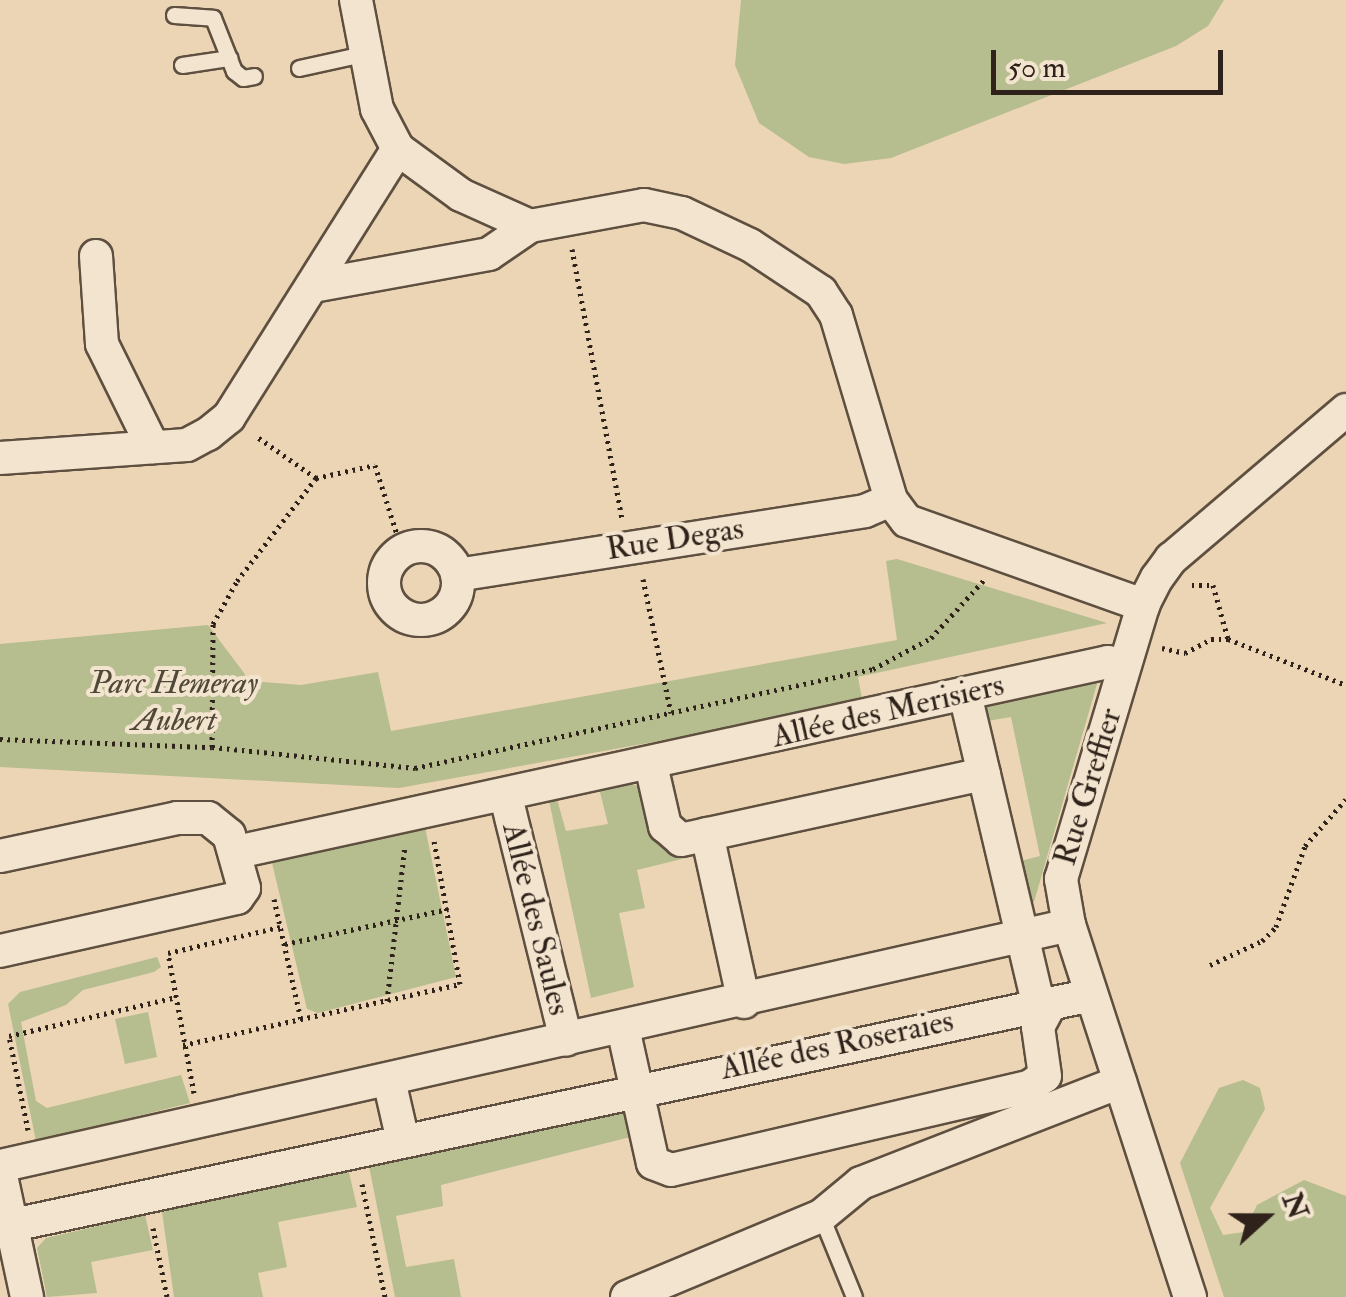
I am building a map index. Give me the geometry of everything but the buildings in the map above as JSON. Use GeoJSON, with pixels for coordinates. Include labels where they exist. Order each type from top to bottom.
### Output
{"type":"FeatureCollection","features":[{"type":"Feature","properties":{"kind":"street"},"geometry":{"type":"LineString","coordinates":[[356,0],[378,109],[398,149],[478,204],[530,226]]}},
{"type":"Feature","properties":{"kind":"street"},"geometry":{"type":"LineString","coordinates":[[0,458],[187,444],[229,417],[398,149]]}},
{"type":"Feature","properties":{"kind":"street"},"geometry":{"type":"LineString","coordinates":[[313,286],[489,254],[530,226],[566,218],[644,205],[682,212],[750,244],[821,292],[836,315],[891,500],[928,533],[1143,604]]}},
{"type":"Feature","properties":{"kind":"street"},"geometry":{"type":"LineString","coordinates":[[96,256],[102,344],[153,447]]}},
{"type":"Feature","properties":{"kind":"street","name":"Rue Greffier"},"geometry":{"type":"LineString","coordinates":[[1190,1297],[1069,925],[1060,879],[1143,604],[1171,559],[1346,410]]}},
{"type":"Feature","properties":{"kind":"street","name":"Rue Degas"},"geometry":{"type":"LineString","coordinates":[[457,575],[865,511],[891,500]]}},
{"type":"Feature","properties":{"kind":"street"},"geometry":{"type":"LineString","coordinates":[[436,548],[457,575],[454,600],[436,617],[400,614],[383,581],[402,550],[436,548]]}},
{"type":"Feature","properties":{"kind":"street","name":"Allée des Merisiers"},"geometry":{"type":"LineString","coordinates":[[250,850],[428,817],[1108,662],[1124,665]]}},
{"type":"Feature","properties":{"kind":"street"},"geometry":{"type":"LineString","coordinates":[[623,1028],[653,1164],[671,1170],[1028,1086],[1045,1076],[1038,1027],[1043,1005],[1023,938],[966,694]]}},
{"type":"Feature","properties":{"kind":"street"},"geometry":{"type":"LineString","coordinates":[[651,765],[670,834],[681,840],[984,774]]}},
{"type":"Feature","properties":{"kind":"street","name":"Allée des Saules"},"geometry":{"type":"LineString","coordinates":[[506,798],[566,1040]]}},
{"type":"Feature","properties":{"kind":"street"},"geometry":{"type":"LineString","coordinates":[[0,856],[177,818],[208,818],[250,850],[244,888],[237,898],[0,951]]}},
{"type":"Feature","properties":{"kind":"street"},"geometry":{"type":"LineString","coordinates":[[707,834],[744,1002]]}},
{"type":"Feature","properties":{"kind":"street","name":"Allée des Roseraies"},"geometry":{"type":"LineString","coordinates":[[27,1297],[0,1168],[744,1002],[1069,925]]}},
{"type":"Feature","properties":{"kind":"street","name":"Allée des Roseraies"},"geometry":{"type":"LineString","coordinates":[[13,1225],[637,1088],[1091,995]]}},
{"type":"Feature","properties":{"kind":"street"},"geometry":{"type":"LineString","coordinates":[[389,1080],[403,1142]]}},
{"type":"Feature","properties":{"kind":"street"},"geometry":{"type":"LineString","coordinates":[[626,1297],[821,1216],[860,1183],[1120,1082]]}},
{"type":"Feature","properties":{"kind":"lane"},"geometry":{"type":"LineString","coordinates":[[174,15],[213,18],[229,58],[243,78],[254,76]]}},
{"type":"Feature","properties":{"kind":"lane"},"geometry":{"type":"LineString","coordinates":[[299,68],[366,54]]}},
{"type":"Feature","properties":{"kind":"lane"},"geometry":{"type":"LineString","coordinates":[[182,66],[229,58]]}},
{"type":"Feature","properties":{"kind":"lane"},"geometry":{"type":"LineString","coordinates":[[821,1216],[854,1297]]}},
{"type":"Feature","properties":{"kind":"path"},"geometry":{"type":"LineString","coordinates":[[566,218],[631,545],[671,713]]}},
{"type":"Feature","properties":{"kind":"path"},"geometry":{"type":"LineString","coordinates":[[229,417],[316,478]]}},
{"type":"Feature","properties":{"kind":"path"},"geometry":{"type":"LineString","coordinates":[[212,746],[213,624],[231,602],[236,582],[316,478],[375,465],[402,550]]}},
{"type":"Feature","properties":{"kind":"path"},"geometry":{"type":"LineString","coordinates":[[0,739],[212,746],[415,768],[873,669],[931,638],[1004,558]]}},
{"type":"Feature","properties":{"kind":"path"},"geometry":{"type":"LineString","coordinates":[[1174,584],[1214,584],[1228,639]]}},
{"type":"Feature","properties":{"kind":"path"},"geometry":{"type":"LineString","coordinates":[[1154,646],[1185,654],[1211,640],[1228,639],[1346,685]]}},
{"type":"Feature","properties":{"kind":"path"},"geometry":{"type":"LineString","coordinates":[[1210,965],[1262,941],[1276,927],[1305,846],[1346,799]]}},
{"type":"Feature","properties":{"kind":"path"},"geometry":{"type":"LineString","coordinates":[[183,1044],[301,1020],[386,1001],[460,984],[428,817],[407,825],[386,1001]]}},
{"type":"Feature","properties":{"kind":"path"},"geometry":{"type":"LineString","coordinates":[[250,850],[280,927],[301,1020]]}},
{"type":"Feature","properties":{"kind":"path"},"geometry":{"type":"LineString","coordinates":[[284,944],[448,909]]}},
{"type":"Feature","properties":{"kind":"path"},"geometry":{"type":"LineString","coordinates":[[201,1122],[168,953],[280,927]]}},
{"type":"Feature","properties":{"kind":"path"},"geometry":{"type":"LineString","coordinates":[[34,1158],[9,1036],[176,998]]}},
{"type":"Feature","properties":{"kind":"path"},"geometry":{"type":"LineString","coordinates":[[355,1152],[385,1297]]}},
{"type":"Feature","properties":{"kind":"path"},"geometry":{"type":"LineString","coordinates":[[147,1196],[167,1297]]}},
{"type":"Feature","properties":{"kind":"green space"},"geometry":{"type":"Polygon","coordinates":[[[741,0],[1224,0],[1208,26],[1176,46],[891,158],[844,164],[809,157],[759,123],[735,65],[741,0]]]}},
{"type":"Feature","properties":{"kind":"green space","name":"Parc Hemeray Aubert"},"geometry":{"type":"Polygon","coordinates":[[[897,559],[1107,623],[858,677],[863,704],[399,788],[0,767],[0,644],[208,625],[250,681],[301,685],[378,672],[391,731],[897,640],[886,561],[897,559]]]}},
{"type":"Feature","properties":{"kind":"green space"},"geometry":{"type":"Polygon","coordinates":[[[1099,677],[1034,902],[1028,904],[1017,862],[1040,856],[1011,717],[987,721],[984,707],[1099,677]]]}},
{"type":"Feature","properties":{"kind":"green space"},"geometry":{"type":"Polygon","coordinates":[[[629,783],[637,786],[657,843],[668,853],[698,855],[637,870],[645,908],[619,913],[634,987],[591,998],[548,796],[556,796],[566,831],[608,824],[599,788],[629,783]]]}},
{"type":"Feature","properties":{"kind":"green space"},"geometry":{"type":"Polygon","coordinates":[[[425,827],[456,977],[318,1013],[307,1009],[272,863],[425,827]]]}},
{"type":"Feature","properties":{"kind":"green space"},"geometry":{"type":"Polygon","coordinates":[[[157,957],[161,967],[154,972],[83,990],[66,1005],[21,1022],[36,1101],[47,1108],[181,1075],[190,1103],[36,1141],[8,1004],[20,992],[157,957]]]}},
{"type":"Feature","properties":{"kind":"green space"},"geometry":{"type":"Polygon","coordinates":[[[148,1012],[157,1057],[125,1064],[115,1019],[148,1012]]]}},
{"type":"Feature","properties":{"kind":"green space"},"geometry":{"type":"Polygon","coordinates":[[[1243,1080],[1260,1088],[1265,1109],[1210,1208],[1223,1235],[1244,1232],[1257,1205],[1304,1180],[1346,1196],[1346,1297],[1224,1297],[1180,1163],[1219,1088],[1243,1080]]]}},
{"type":"Feature","properties":{"kind":"green space"},"geometry":{"type":"Polygon","coordinates":[[[621,1105],[634,1136],[441,1185],[443,1206],[396,1216],[406,1267],[454,1259],[461,1297],[395,1297],[369,1166],[621,1105]]]}},
{"type":"Feature","properties":{"kind":"green space"},"geometry":{"type":"Polygon","coordinates":[[[348,1168],[357,1207],[278,1222],[287,1267],[258,1273],[263,1297],[174,1297],[162,1212],[348,1168]]]}},
{"type":"Feature","properties":{"kind":"green space"},"geometry":{"type":"Polygon","coordinates":[[[145,1215],[153,1250],[91,1262],[97,1293],[47,1297],[37,1248],[46,1238],[145,1215]]]}}]}
